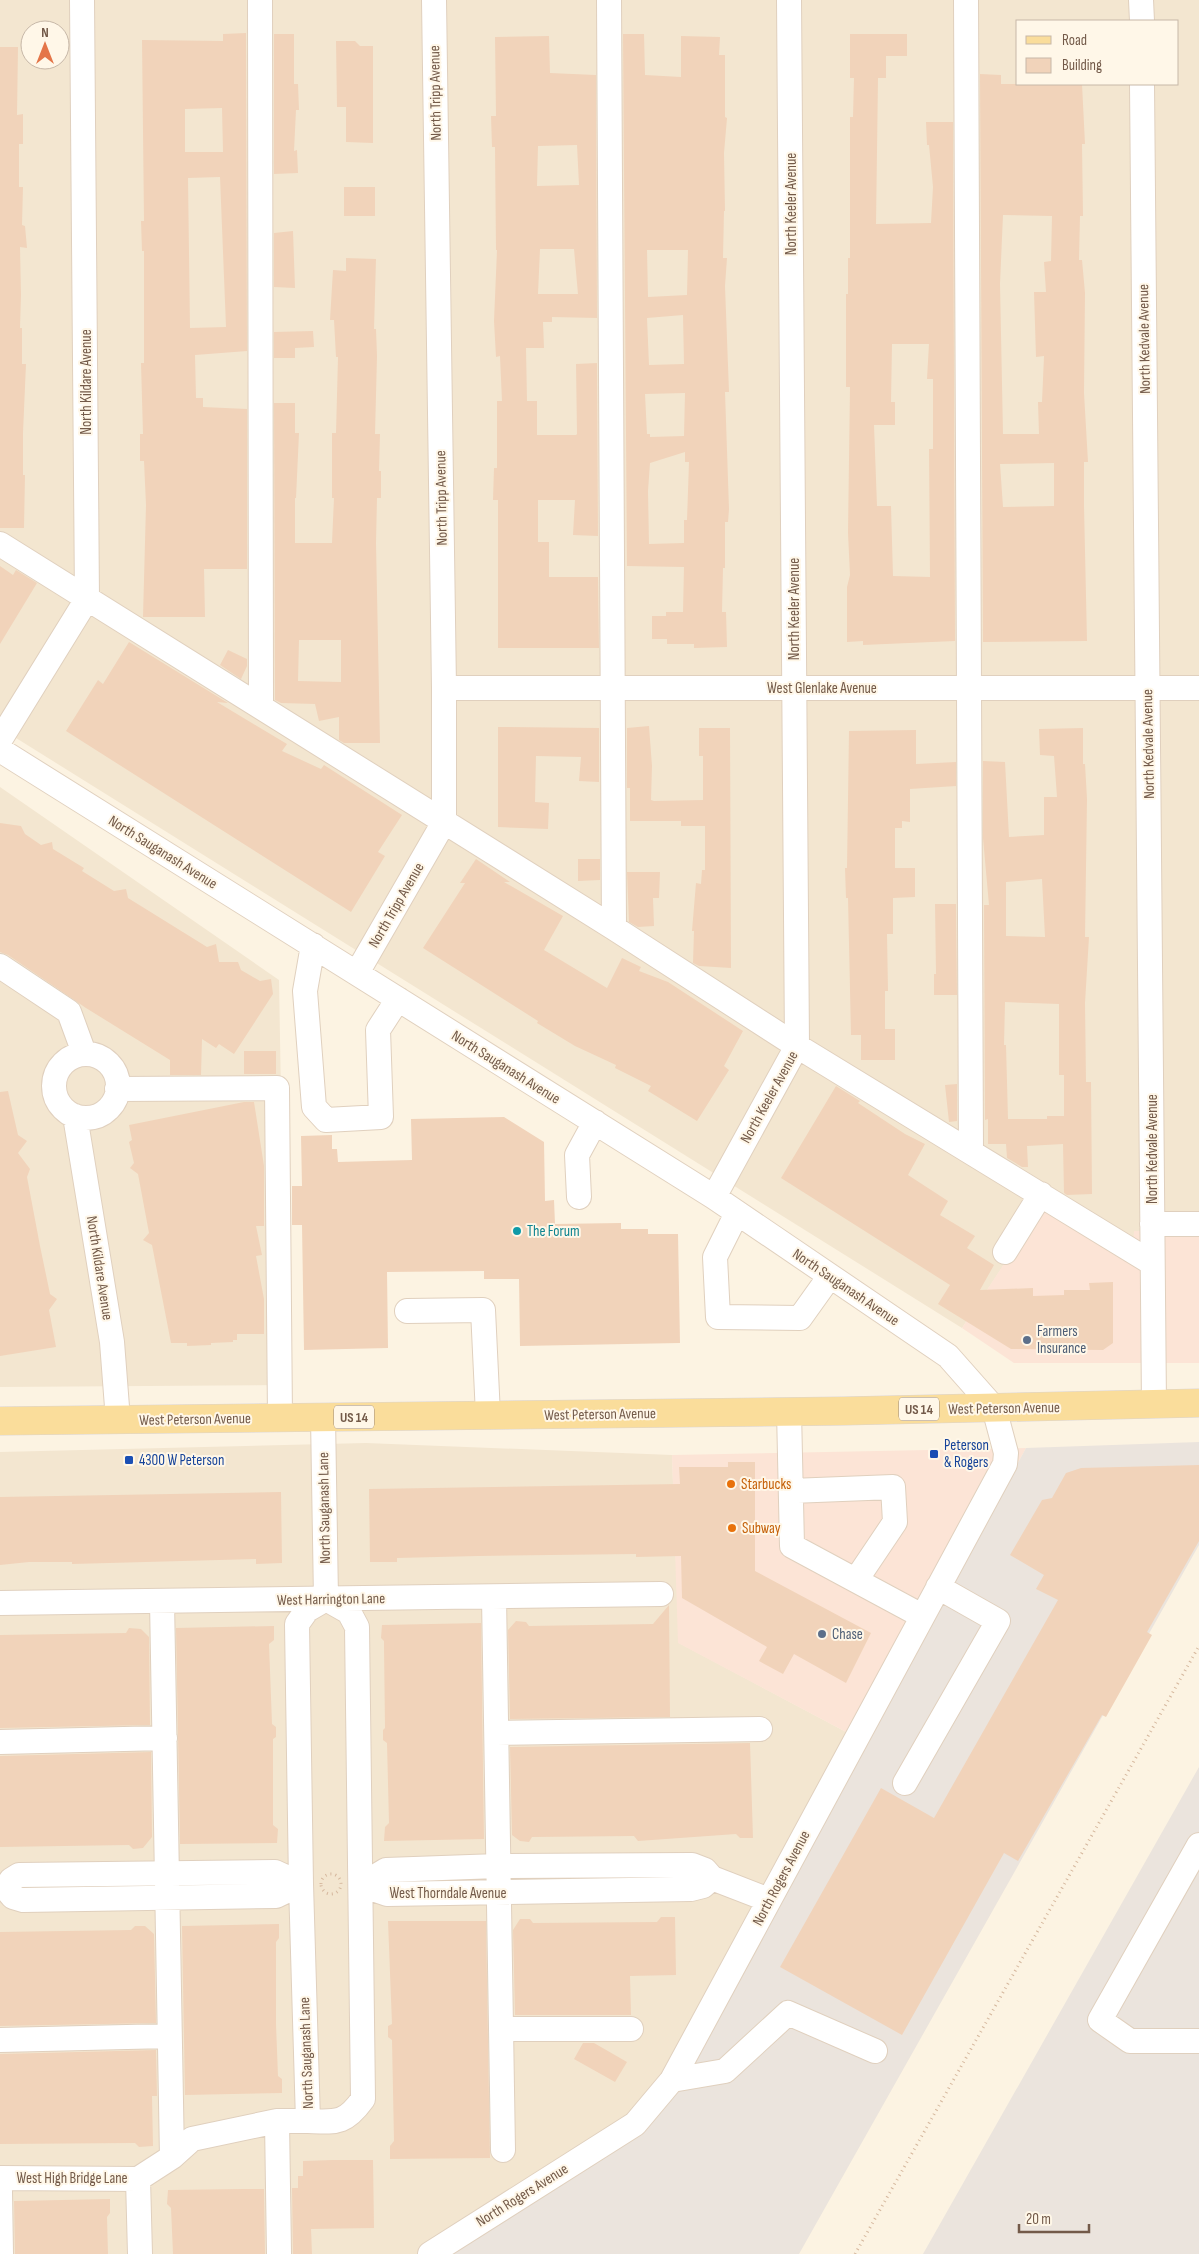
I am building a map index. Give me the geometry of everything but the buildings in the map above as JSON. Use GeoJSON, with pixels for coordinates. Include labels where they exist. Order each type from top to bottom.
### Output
{"type":"FeatureCollection","features":[{"type":"Feature","properties":{"kind":"main road","name":"West Peterson Avenue"},"geometry":{"type":"LineString","coordinates":[[0,1421],[994,1408],[1199,1403]]}},
{"type":"Feature","properties":{"kind":"street","name":"North Kildare Avenue"},"geometry":{"type":"LineString","coordinates":[[82,0],[87,599]]}},
{"type":"Feature","properties":{"kind":"street"},"geometry":{"type":"LineString","coordinates":[[260,0],[261,707]]}},
{"type":"Feature","properties":{"kind":"street","name":"North Tripp Avenue"},"geometry":{"type":"LineString","coordinates":[[357,973],[444,822],[444,688],[434,0]]}},
{"type":"Feature","properties":{"kind":"street"},"geometry":{"type":"LineString","coordinates":[[609,0],[614,928]]}},
{"type":"Feature","properties":{"kind":"street","name":"North Keeler Avenue"},"geometry":{"type":"LineString","coordinates":[[714,1197],[797,1046],[790,0]]}},
{"type":"Feature","properties":{"kind":"street"},"geometry":{"type":"LineString","coordinates":[[966,0],[971,1151]]}},
{"type":"Feature","properties":{"kind":"street"},"geometry":{"type":"LineString","coordinates":[[1142,0],[1142,20]]}},
{"type":"Feature","properties":{"kind":"street","name":"North Kedvale Avenue"},"geometry":{"type":"LineString","coordinates":[[1142,85],[1154,1405]]}},
{"type":"Feature","properties":{"kind":"street"},"geometry":{"type":"LineString","coordinates":[[0,544],[614,928],[797,1046],[1152,1263]]}},
{"type":"Feature","properties":{"kind":"street"},"geometry":{"type":"LineString","coordinates":[[0,740],[87,599]]}},
{"type":"Feature","properties":{"kind":"street","name":"West Glenlake Avenue"},"geometry":{"type":"LineString","coordinates":[[444,688],[1199,688]]}},
{"type":"Feature","properties":{"kind":"street","name":"North Sauganash Avenue"},"geometry":{"type":"LineString","coordinates":[[0,750],[714,1197],[948,1356],[994,1408]]}},
{"type":"Feature","properties":{"kind":"street"},"geometry":{"type":"LineString","coordinates":[[312,945],[305,991],[314,1106],[326,1120],[381,1118],[378,1030],[398,999]]}},
{"type":"Feature","properties":{"kind":"street"},"geometry":{"type":"LineString","coordinates":[[0,966],[68,1012],[84,1054]]}},
{"type":"Feature","properties":{"kind":"street"},"geometry":{"type":"LineString","coordinates":[[84,1054],[95,1055],[105,1060],[114,1073],[117,1089],[115,1098],[103,1112],[85,1118],[76,1116],[66,1110],[58,1102],[54,1092],[54,1081],[64,1062],[74,1056],[84,1054]]}},
{"type":"Feature","properties":{"kind":"street"},"geometry":{"type":"LineString","coordinates":[[117,1089],[277,1088],[280,1418]]}},
{"type":"Feature","properties":{"kind":"street","name":"North Kildare Avenue"},"geometry":{"type":"LineString","coordinates":[[76,1116],[112,1342],[118,1420]]}},
{"type":"Feature","properties":{"kind":"street"},"geometry":{"type":"LineString","coordinates":[[580,1198],[577,1155],[595,1122]]}},
{"type":"Feature","properties":{"kind":"street"},"geometry":{"type":"LineString","coordinates":[[1005,1252],[1041,1194]]}},
{"type":"Feature","properties":{"kind":"street"},"geometry":{"type":"LineString","coordinates":[[737,1213],[715,1257],[718,1317],[800,1318],[830,1276]]}},
{"type":"Feature","properties":{"kind":"street"},"geometry":{"type":"LineString","coordinates":[[1152,1224],[1199,1224]]}},
{"type":"Feature","properties":{"kind":"street"},"geometry":{"type":"LineString","coordinates":[[407,1311],[482,1310],[488,1415]]}},
{"type":"Feature","properties":{"kind":"street","name":"North Rogers Avenue"},"geometry":{"type":"LineString","coordinates":[[430,2254],[457,2245],[634,2124],[672,2080],[1005,1464],[1006,1453],[994,1408]]}},
{"type":"Feature","properties":{"kind":"street"},"geometry":{"type":"LineString","coordinates":[[789,1411],[792,1546],[922,1616]]}},
{"type":"Feature","properties":{"kind":"street","name":"North Sauganash Lane"},"geometry":{"type":"LineString","coordinates":[[323,1417],[326,1599]]}},
{"type":"Feature","properties":{"kind":"street"},"geometry":{"type":"LineString","coordinates":[[791,1490],[893,1488],[894,1522],[856,1580]]}},
{"type":"Feature","properties":{"kind":"street"},"geometry":{"type":"LineString","coordinates":[[905,1783],[998,1621],[938,1587]]}},
{"type":"Feature","properties":{"kind":"street","name":"West Harrington Lane"},"geometry":{"type":"LineString","coordinates":[[0,1603],[494,1598],[661,1594]]}},
{"type":"Feature","properties":{"kind":"street"},"geometry":{"type":"LineString","coordinates":[[494,1598],[503,2150]]}},
{"type":"Feature","properties":{"kind":"street","name":"North Sauganash Lane"},"geometry":{"type":"LineString","coordinates":[[326,1599],[350,1612],[357,1627],[351,1885],[364,2099],[353,2113],[337,2122],[308,2121],[301,1884],[297,1624],[307,1610],[326,1599]]}},
{"type":"Feature","properties":{"kind":"street"},"geometry":{"type":"LineString","coordinates":[[162,1601],[172,2157]]}},
{"type":"Feature","properties":{"kind":"street"},"geometry":{"type":"LineString","coordinates":[[496,1732],[760,1729]]}},
{"type":"Feature","properties":{"kind":"street"},"geometry":{"type":"LineString","coordinates":[[0,1742],[165,1738]]}},
{"type":"Feature","properties":{"kind":"street"},"geometry":{"type":"LineString","coordinates":[[1199,1845],[1100,2020],[1130,2041],[1199,2041]]}},
{"type":"Feature","properties":{"kind":"street","name":"West Thorndale Avenue"},"geometry":{"type":"LineString","coordinates":[[351,1885],[386,1870],[498,1866],[692,1865],[705,1870],[712,1878],[769,1900]]}},
{"type":"Feature","properties":{"kind":"street"},"geometry":{"type":"LineString","coordinates":[[168,1886],[23,1900],[13,1897],[6,1889],[11,1880],[19,1875],[168,1886],[276,1896],[301,1884]]}},
{"type":"Feature","properties":{"kind":"street","name":"West Thorndale Avenue"},"geometry":{"type":"LineString","coordinates":[[351,1885],[387,1894],[498,1893],[691,1889],[703,1886],[712,1878]]}},
{"type":"Feature","properties":{"kind":"street"},"geometry":{"type":"LineString","coordinates":[[672,2080],[725,2071],[788,2013],[875,2051]]}},
{"type":"Feature","properties":{"kind":"street"},"geometry":{"type":"LineString","coordinates":[[502,2029],[631,2029]]}},
{"type":"Feature","properties":{"kind":"street"},"geometry":{"type":"LineString","coordinates":[[0,2040],[169,2036]]}},
{"type":"Feature","properties":{"kind":"street"},"geometry":{"type":"LineString","coordinates":[[277,2121],[279,2254]]}},
{"type":"Feature","properties":{"kind":"street","name":"West High Bridge Lane"},"geometry":{"type":"LineString","coordinates":[[0,2178],[138,2179],[172,2157],[192,2139],[277,2121],[308,2121]]}},
{"type":"Feature","properties":{"kind":"street"},"geometry":{"type":"LineString","coordinates":[[138,2179],[140,2254]]}},
{"type":"Feature","properties":{"kind":"street"},"geometry":{"type":"LineString","coordinates":[[0,2192],[1,2254]]}},
{"type":"Feature","properties":{"kind":"path"},"geometry":{"type":"LineString","coordinates":[[855,2254],[1199,1646]]}},
{"type":"Feature","properties":{"kind":"path"},"geometry":{"type":"LineString","coordinates":[[332,1874],[351,1885],[337,1893],[331,1894],[325,1892],[321,1884],[326,1875],[332,1874]]}},
{"type":"Feature","properties":{"kind":"shaded area"},"geometry":{"type":"Polygon","coordinates":[[[0,0],[1199,0],[1199,1230],[1132,1257],[1042,1207],[962,1328],[0,728],[0,0]]]}},
{"type":"Feature","properties":{"kind":"shaded area"},"geometry":{"type":"Polygon","coordinates":[[[0,787],[279,980],[286,1385],[0,1387],[0,787]]]}},
{"type":"Feature","properties":{"kind":"shaded area"},"geometry":{"type":"Polygon","coordinates":[[[1042,1206],[1132,1256],[1134,1231],[1199,1231],[1199,1363],[1014,1363],[962,1328],[1042,1206]]]}},
{"type":"Feature","properties":{"kind":"shaded area"},"geometry":{"type":"Polygon","coordinates":[[[1199,1442],[1199,1545],[799,2254],[450,2254],[647,2124],[865,1742],[1026,1448],[1199,1442]]]}},
{"type":"Feature","properties":{"kind":"shaded area"},"geometry":{"type":"Polygon","coordinates":[[[366,1443],[672,1455],[679,1643],[865,1742],[647,2124],[450,2254],[0,2254],[0,1452],[366,1443]]]}},
{"type":"Feature","properties":{"kind":"shaded area"},"geometry":{"type":"Polygon","coordinates":[[[1026,1448],[865,1742],[678,1643],[672,1455],[1026,1448]]]}},
{"type":"Feature","properties":{"kind":"shaded area"},"geometry":{"type":"Polygon","coordinates":[[[1199,1767],[1199,2254],[923,2254],[1199,1767]]]}},
{"type":"Feature","properties":{"kind":"place","name":"The Forum"},"geometry":{"type":"Point","coordinates":[517,1231]}},
{"type":"Feature","properties":{"kind":"place","name":"Farmers Insurance"},"geometry":{"type":"Point","coordinates":[1027,1340]}},
{"type":"Feature","properties":{"kind":"place","name":"Peterson & Rogers"},"geometry":{"type":"Point","coordinates":[934,1454]}},
{"type":"Feature","properties":{"kind":"place","name":"4300 W Peterson"},"geometry":{"type":"Point","coordinates":[129,1460]}},
{"type":"Feature","properties":{"kind":"place","name":"Starbucks"},"geometry":{"type":"Point","coordinates":[731,1484]}},
{"type":"Feature","properties":{"kind":"place","name":"Subway"},"geometry":{"type":"Point","coordinates":[732,1528]}},
{"type":"Feature","properties":{"kind":"place","name":"Chase"},"geometry":{"type":"Point","coordinates":[822,1634]}}]}
